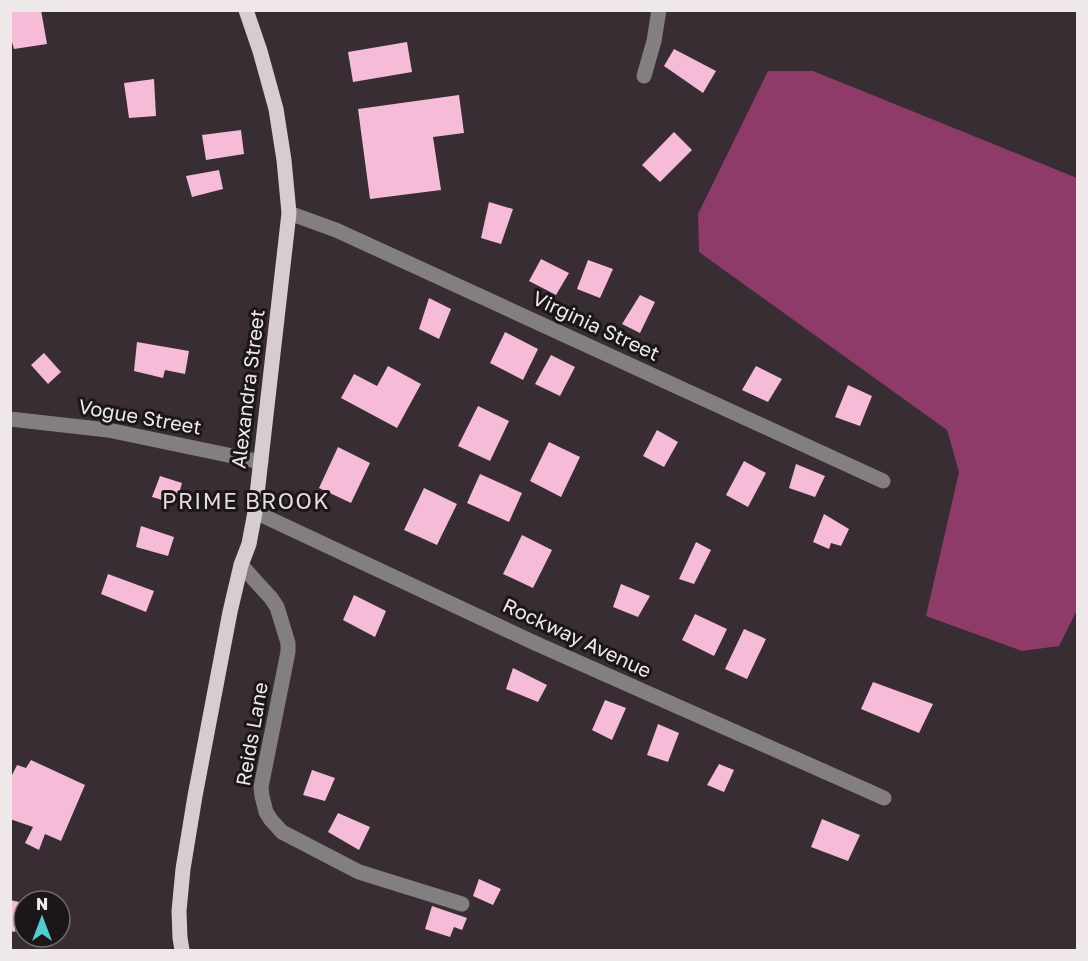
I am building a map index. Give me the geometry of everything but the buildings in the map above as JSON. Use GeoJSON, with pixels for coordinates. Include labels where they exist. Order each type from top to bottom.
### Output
{"type":"FeatureCollection","features":[{"type":"Feature","properties":{"kind":"main road","name":"Alexandra Street"},"geometry":{"type":"LineString","coordinates":[[182,951],[179,924],[182,880],[195,796],[230,612],[241,565],[249,544],[255,512],[289,213],[276,109],[246,10]]}},
{"type":"Feature","properties":{"kind":"street"},"geometry":{"type":"LineString","coordinates":[[644,76],[654,41],[659,10]]}},
{"type":"Feature","properties":{"kind":"street","name":"Virginia Street"},"geometry":{"type":"LineString","coordinates":[[289,213],[336,230],[884,481]]}},
{"type":"Feature","properties":{"kind":"street","name":"Vogue Street"},"geometry":{"type":"LineString","coordinates":[[10,419],[108,430],[261,462]]}},
{"type":"Feature","properties":{"kind":"street","name":"Rockway Avenue"},"geometry":{"type":"LineString","coordinates":[[255,512],[537,644],[884,798]]}},
{"type":"Feature","properties":{"kind":"street","name":"Reids Lane"},"geometry":{"type":"LineString","coordinates":[[241,565],[277,607],[288,643],[261,787],[263,804],[271,820],[282,832],[358,872],[462,904]]}},
{"type":"Feature","properties":{"kind":"shaded area"},"geometry":{"type":"Polygon","coordinates":[[[768,71],[813,71],[1077,178],[1078,608],[1059,646],[1022,651],[926,616],[959,472],[947,430],[699,252],[698,214],[768,71]]]}},
{"type":"Feature","properties":{"kind":"district","name":"PRIME BROOK"},"geometry":{"type":"Point","coordinates":[246,501]}}]}
